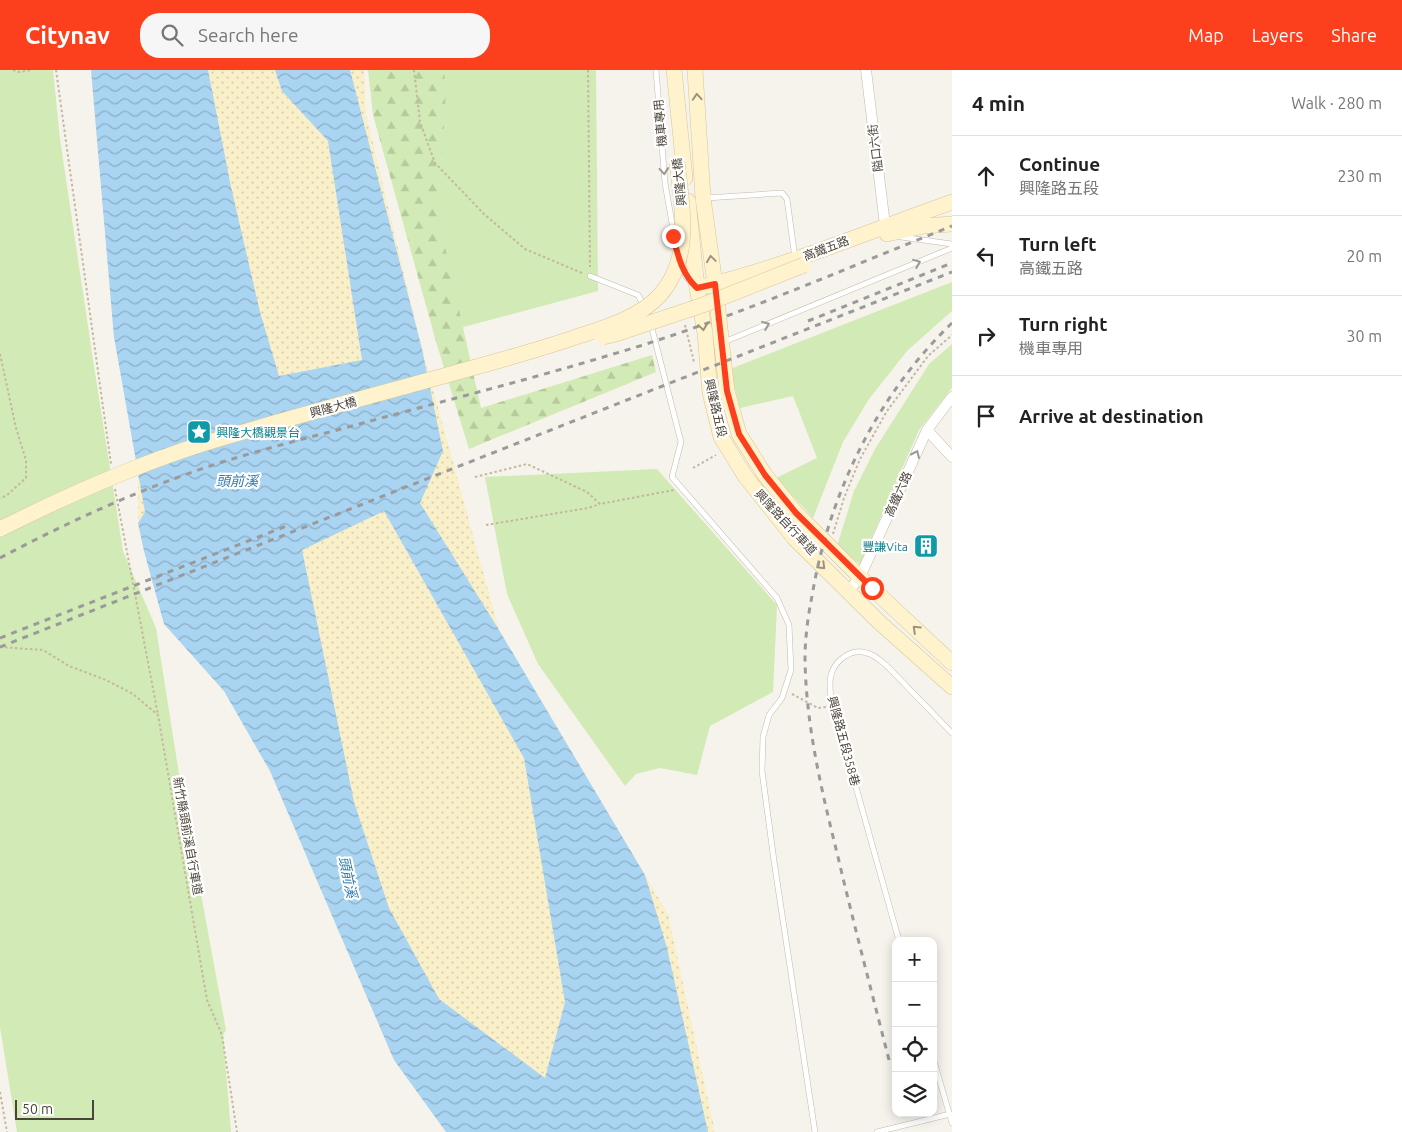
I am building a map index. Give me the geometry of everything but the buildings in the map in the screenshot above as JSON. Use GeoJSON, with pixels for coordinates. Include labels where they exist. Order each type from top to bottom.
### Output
{"type":"FeatureCollection","features":[{"type":"Feature","properties":{"kind":"street","name":"興隆大橋"},"geometry":{"type":"LineString","coordinates":[[530,352],[630,317],[658,297],[668,286],[676,270],[681,253],[683,232],[667,70]]}},
{"type":"Feature","properties":{"kind":"street","name":"興隆路五段"},"geometry":{"type":"LineString","coordinates":[[674,70],[697,288],[705,333],[710,393],[721,437],[745,476],[795,539],[848,592],[952,687]]}},
{"type":"Feature","properties":{"kind":"street","name":"興隆路五段"},"geometry":{"type":"LineString","coordinates":[[695,70],[703,198],[727,391],[739,434],[765,475],[796,513],[860,577],[952,662]]}},
{"type":"Feature","properties":{"kind":"street","name":"隘口六街"},"geometry":{"type":"LineString","coordinates":[[866,70],[881,231]]}},
{"type":"Feature","properties":{"kind":"street"},"geometry":{"type":"LineString","coordinates":[[881,231],[952,202]]}},
{"type":"Feature","properties":{"kind":"street"},"geometry":{"type":"LineString","coordinates":[[881,231],[952,224]]}},
{"type":"Feature","properties":{"kind":"street","name":"興隆大橋"},"geometry":{"type":"LineString","coordinates":[[0,529],[111,478],[196,446],[530,352],[624,331],[696,308],[800,262],[881,231]]}},
{"type":"Feature","properties":{"kind":"street","name":"高鐵五路"},"geometry":{"type":"LineString","coordinates":[[697,288],[800,262]]}},
{"type":"Feature","properties":{"kind":"street","name":"高鐵六路"},"geometry":{"type":"LineString","coordinates":[[848,592],[860,577],[927,430],[952,398]]}},
{"type":"Feature","properties":{"kind":"street"},"geometry":{"type":"LineString","coordinates":[[927,430],[952,457]]}},
{"type":"Feature","properties":{"kind":"lane","name":"機車專用"},"geometry":{"type":"LineString","coordinates":[[656,70],[669,213],[682,267],[686,277],[697,288]]}},
{"type":"Feature","properties":{"kind":"lane"},"geometry":{"type":"LineString","coordinates":[[703,198],[782,193],[787,199],[800,262]]}},
{"type":"Feature","properties":{"kind":"lane"},"geometry":{"type":"LineString","coordinates":[[881,231],[916,239],[952,244]]}},
{"type":"Feature","properties":{"kind":"lane"},"geometry":{"type":"LineString","coordinates":[[721,343],[952,248]]}},
{"type":"Feature","properties":{"kind":"lane"},"geometry":{"type":"LineString","coordinates":[[590,276],[638,295],[648,313],[681,442],[672,477],[777,598],[789,625],[791,670],[782,698],[769,715],[763,737],[762,771],[816,1132]]}},
{"type":"Feature","properties":{"kind":"lane","name":"興隆路五段358巷"},"geometry":{"type":"LineString","coordinates":[[897,937],[831,698],[829,686],[835,665],[848,654],[857,652],[866,652],[877,658],[952,733]]}},
{"type":"Feature","properties":{"kind":"lane"},"geometry":{"type":"LineString","coordinates":[[937,1071],[952,1123]]}},
{"type":"Feature","properties":{"kind":"lane"},"geometry":{"type":"LineString","coordinates":[[944,1094],[952,1092]]}},
{"type":"Feature","properties":{"kind":"lane"},"geometry":{"type":"LineString","coordinates":[[877,1132],[950,1114]]}},
{"type":"Feature","properties":{"kind":"path"},"geometry":{"type":"LineString","coordinates":[[13,70],[19,72],[31,70]]}},
{"type":"Feature","properties":{"kind":"path"},"geometry":{"type":"LineString","coordinates":[[56,70],[111,467]]}},
{"type":"Feature","properties":{"kind":"path"},"geometry":{"type":"LineString","coordinates":[[414,70],[420,122],[435,163],[484,214],[526,249],[590,276],[588,70]]}},
{"type":"Feature","properties":{"kind":"path"},"geometry":{"type":"LineString","coordinates":[[685,324],[695,369]]}},
{"type":"Feature","properties":{"kind":"path"},"geometry":{"type":"LineString","coordinates":[[832,538],[844,498],[860,459],[887,411],[928,356],[952,335]]}},
{"type":"Feature","properties":{"kind":"path"},"geometry":{"type":"LineString","coordinates":[[0,354],[16,428],[26,460],[26,478],[0,498]]}},
{"type":"Feature","properties":{"kind":"path"},"geometry":{"type":"LineString","coordinates":[[693,468],[721,453]]}},
{"type":"Feature","properties":{"kind":"path"},"geometry":{"type":"LineString","coordinates":[[475,477],[527,464],[587,492],[600,504]]}},
{"type":"Feature","properties":{"kind":"path","name":"新竹縣頭前溪自行車道"},"geometry":{"type":"LineString","coordinates":[[115,486],[158,715],[206,1000],[222,1035],[237,1132]]}},
{"type":"Feature","properties":{"kind":"path"},"geometry":{"type":"LineString","coordinates":[[486,525],[588,508],[600,504],[682,489]]}},
{"type":"Feature","properties":{"kind":"path"},"geometry":{"type":"LineString","coordinates":[[0,647],[42,650],[69,666],[106,680],[133,694],[158,715]]}},
{"type":"Feature","properties":{"kind":"path"},"geometry":{"type":"LineString","coordinates":[[785,687],[794,697],[818,708],[827,707]]}},
{"type":"Feature","properties":{"kind":"path"},"geometry":{"type":"LineString","coordinates":[[0,1092],[7,1132]]}},
{"type":"Feature","properties":{"kind":"green space"},"geometry":{"type":"Polygon","coordinates":[[[0,70],[53,70],[60,139],[123,551],[156,628],[179,774],[226,1030],[223,1035],[231,1132],[17,1132],[0,1027],[0,70]]]}},
{"type":"Feature","properties":{"kind":"green space"},"geometry":{"type":"Polygon","coordinates":[[[368,70],[444,70],[446,88],[439,220],[481,408],[652,355],[656,372],[469,449],[437,345],[373,115],[368,70]]]}},
{"type":"Feature","properties":{"kind":"green space"},"geometry":{"type":"Polygon","coordinates":[[[384,70],[596,70],[598,291],[434,335],[384,70]]]}},
{"type":"Feature","properties":{"kind":"green space"},"geometry":{"type":"Polygon","coordinates":[[[952,282],[952,311],[907,351],[869,399],[843,442],[813,518],[776,478],[817,458],[793,396],[740,408],[730,369],[952,282]]]}},
{"type":"Feature","properties":{"kind":"green space"},"geometry":{"type":"Polygon","coordinates":[[[952,344],[952,388],[919,430],[860,564],[837,546],[854,491],[875,449],[929,364],[952,344]]]}},
{"type":"Feature","properties":{"kind":"green space"},"geometry":{"type":"Polygon","coordinates":[[[657,469],[777,605],[773,692],[710,726],[697,775],[660,768],[636,774],[625,786],[538,664],[507,594],[485,477],[657,469]]]}},
{"type":"Feature","properties":{"kind":"sand"},"geometry":{"type":"Polygon","coordinates":[[[91,70],[364,70],[366,114],[422,349],[499,630],[668,914],[715,1132],[446,1132],[394,1060],[270,771],[224,691],[164,624],[138,523],[138,467],[114,337],[91,70]]]}},
{"type":"Feature","properties":{"kind":"water","name":"頭前溪"},"geometry":{"type":"Polygon","coordinates":[[[91,70],[208,70],[231,187],[260,312],[279,376],[362,360],[328,141],[282,91],[275,70],[350,70],[422,349],[443,451],[420,503],[499,630],[645,875],[667,948],[708,1132],[446,1132],[394,1060],[270,771],[224,691],[164,624],[138,523],[145,512],[114,337],[91,70]],[[384,511],[302,550],[354,802],[389,908],[439,999],[545,1078],[565,1002],[524,758],[384,511]]]}},
{"type":"Feature","properties":{"kind":"railway"},"geometry":{"type":"LineString","coordinates":[[0,558],[100,509],[204,468],[272,447],[654,342],[783,295],[952,226]]}},
{"type":"Feature","properties":{"kind":"railway"},"geometry":{"type":"LineString","coordinates":[[808,321],[952,263]]}},
{"type":"Feature","properties":{"kind":"railway"},"geometry":{"type":"LineString","coordinates":[[0,647],[952,272]]}},
{"type":"Feature","properties":{"kind":"railway"},"geometry":{"type":"LineString","coordinates":[[889,1060],[826,808],[816,759],[808,709],[805,659],[806,635],[820,558],[844,484],[860,448],[879,414],[901,382],[925,351],[952,323]]}},
{"type":"Feature","properties":{"kind":"railway"},"geometry":{"type":"LineString","coordinates":[[0,638],[289,525]]}},
{"type":"Feature","properties":{"kind":"place","name":"興隆大橋觀景台"},"geometry":{"type":"Point","coordinates":[199,432]}},
{"type":"Feature","properties":{"kind":"place","name":"豐謙Vita"},"geometry":{"type":"Point","coordinates":[926,546]}},
{"type":"Feature","properties":{"kind":"route"},"geometry":{"type":"LineString","coordinates":[[673,236],[682,267],[690,282],[697,288],[715,284],[727,391],[739,434],[765,475],[796,513],[872,588]]}}]}
